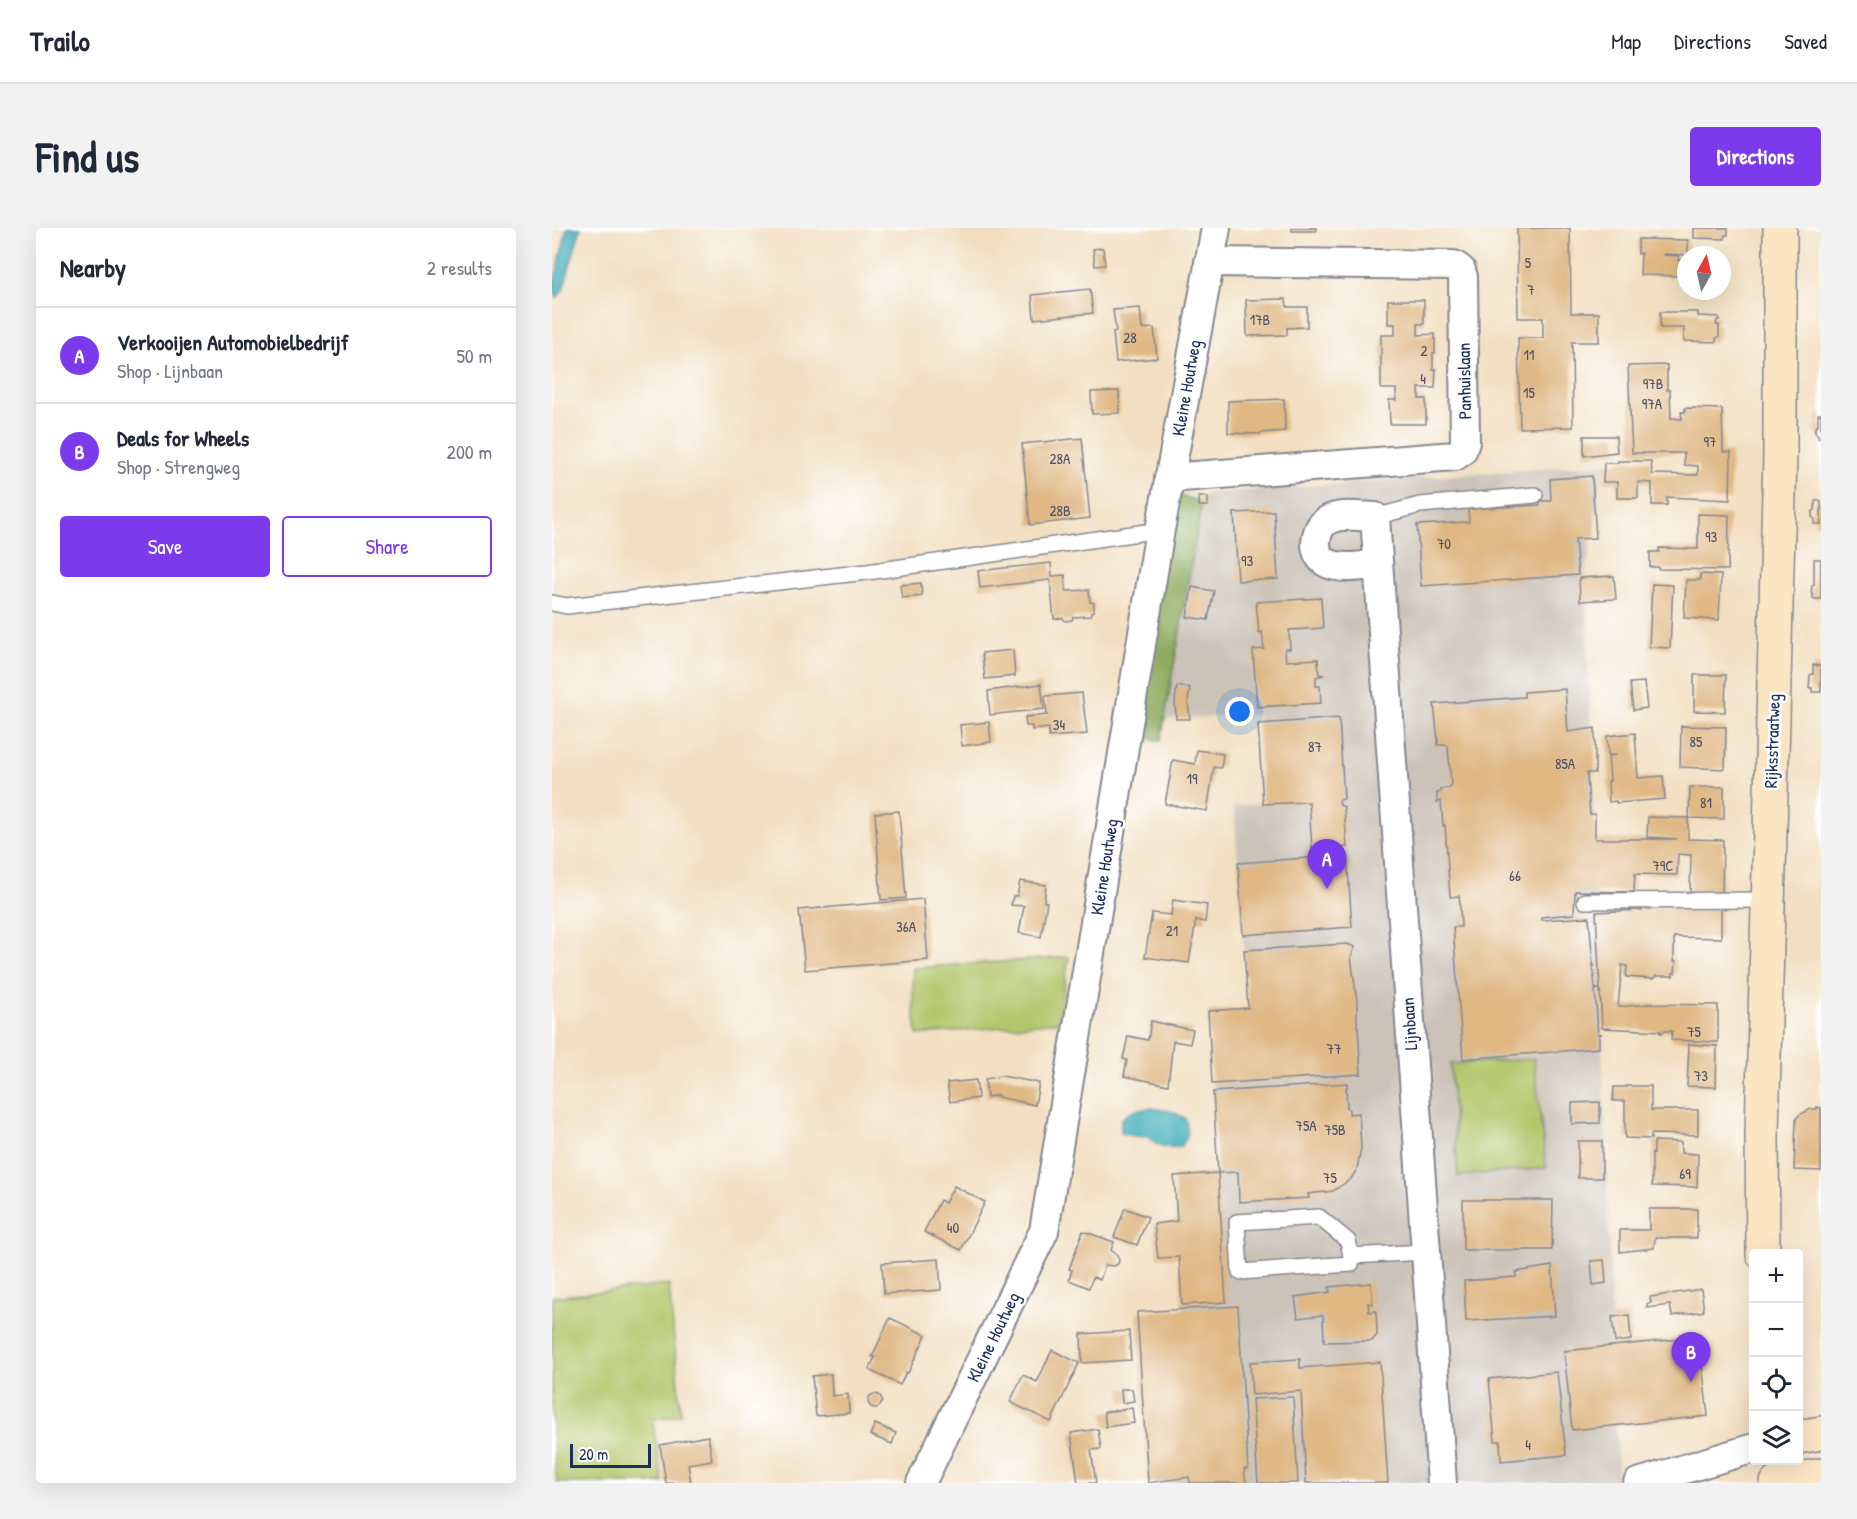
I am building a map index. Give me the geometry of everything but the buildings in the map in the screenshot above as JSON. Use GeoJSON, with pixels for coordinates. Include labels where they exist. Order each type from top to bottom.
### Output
{"type":"FeatureCollection","features":[{"type":"Feature","properties":{"kind":"main road","name":"Rijksstraatweg"},"geometry":{"type":"LineString","coordinates":[[1763,1249],[1762,1133],[1780,455],[1780,228]]}},
{"type":"Feature","properties":{"kind":"main road"},"geometry":{"type":"LineString","coordinates":[[1803,1436],[1821,1433]]}},
{"type":"Feature","properties":{"kind":"main road"},"geometry":{"type":"LineString","coordinates":[[1770,1465],[1772,1483]]}},
{"type":"Feature","properties":{"kind":"main road"},"geometry":{"type":"LineString","coordinates":[[1777,1483],[1821,1475]]}},
{"type":"Feature","properties":{"kind":"street","name":"Kleine Houtweg"},"geometry":{"type":"LineString","coordinates":[[921,1483],[1044,1232],[1160,530],[1216,228]]}},
{"type":"Feature","properties":{"kind":"street","name":"Panhuislaan"},"geometry":{"type":"LineString","coordinates":[[1169,478],[1455,456],[1462,451],[1465,442],[1463,277],[1461,270],[1454,265],[1209,262]]}},
{"type":"Feature","properties":{"kind":"street"},"geometry":{"type":"LineString","coordinates":[[1375,518],[1342,516],[1324,522],[1317,533],[1316,551],[1324,562],[1343,567],[1378,564]]}},
{"type":"Feature","properties":{"kind":"street","name":"Lijnbaan"},"geometry":{"type":"LineString","coordinates":[[1375,518],[1442,1483]]}},
{"type":"Feature","properties":{"kind":"street"},"geometry":{"type":"LineString","coordinates":[[1638,1483],[1749,1450]]}},
{"type":"Feature","properties":{"kind":"lane"},"geometry":{"type":"LineString","coordinates":[[1375,518],[1419,505],[1535,495]]}},
{"type":"Feature","properties":{"kind":"lane"},"geometry":{"type":"LineString","coordinates":[[552,603],[567,606],[867,572],[1160,530]]}},
{"type":"Feature","properties":{"kind":"lane"},"geometry":{"type":"LineString","coordinates":[[1585,901],[1768,900]]}},
{"type":"Feature","properties":{"kind":"lane"},"geometry":{"type":"LineString","coordinates":[[1319,1217],[1348,1241],[1351,1256],[1351,1264],[1240,1272],[1237,1222],[1319,1217]]}},
{"type":"Feature","properties":{"kind":"lane"},"geometry":{"type":"LineString","coordinates":[[1351,1256],[1425,1252]]}},
{"type":"Feature","properties":{"kind":"shaded area"},"geometry":{"type":"Polygon","coordinates":[[[1603,464],[1585,579],[1618,1483],[1150,1483],[1137,1312],[1183,1309],[1174,1176],[1218,1173],[1208,1011],[1248,1008],[1234,806],[1263,804],[1257,715],[1164,719],[1202,502],[1206,494],[1603,464]]]}},
{"type":"Feature","properties":{"kind":"green space"},"geometry":{"type":"Polygon","coordinates":[[[1174,494],[1202,502],[1161,741],[1133,735],[1174,494]]]}},
{"type":"Feature","properties":{"kind":"green space"},"geometry":{"type":"Polygon","coordinates":[[[1069,957],[1058,1022],[917,1035],[913,1000],[913,968],[1069,957]]]}},
{"type":"Feature","properties":{"kind":"green space"},"geometry":{"type":"Polygon","coordinates":[[[1534,1059],[1546,1168],[1458,1176],[1450,1064],[1534,1059]]]}},
{"type":"Feature","properties":{"kind":"green space"},"geometry":{"type":"Polygon","coordinates":[[[669,1285],[681,1414],[653,1419],[663,1483],[557,1483],[552,1432],[552,1297],[669,1285]]]}},
{"type":"Feature","properties":{"kind":"water"},"geometry":{"type":"Polygon","coordinates":[[[567,228],[581,228],[563,290],[557,298],[553,287],[567,228]]]}},
{"type":"Feature","properties":{"kind":"water"},"geometry":{"type":"Polygon","coordinates":[[[1151,1108],[1171,1111],[1185,1118],[1188,1133],[1181,1146],[1163,1146],[1148,1137],[1121,1133],[1121,1119],[1133,1110],[1151,1108]]]}},
{"type":"Feature","properties":{"kind":"place","name":"Verkooijen Automobielbedrijf"},"geometry":{"type":"Point","coordinates":[1327,889]}},
{"type":"Feature","properties":{"kind":"place","name":"Deals for Wheels"},"geometry":{"type":"Point","coordinates":[1691,1382]}}]}
